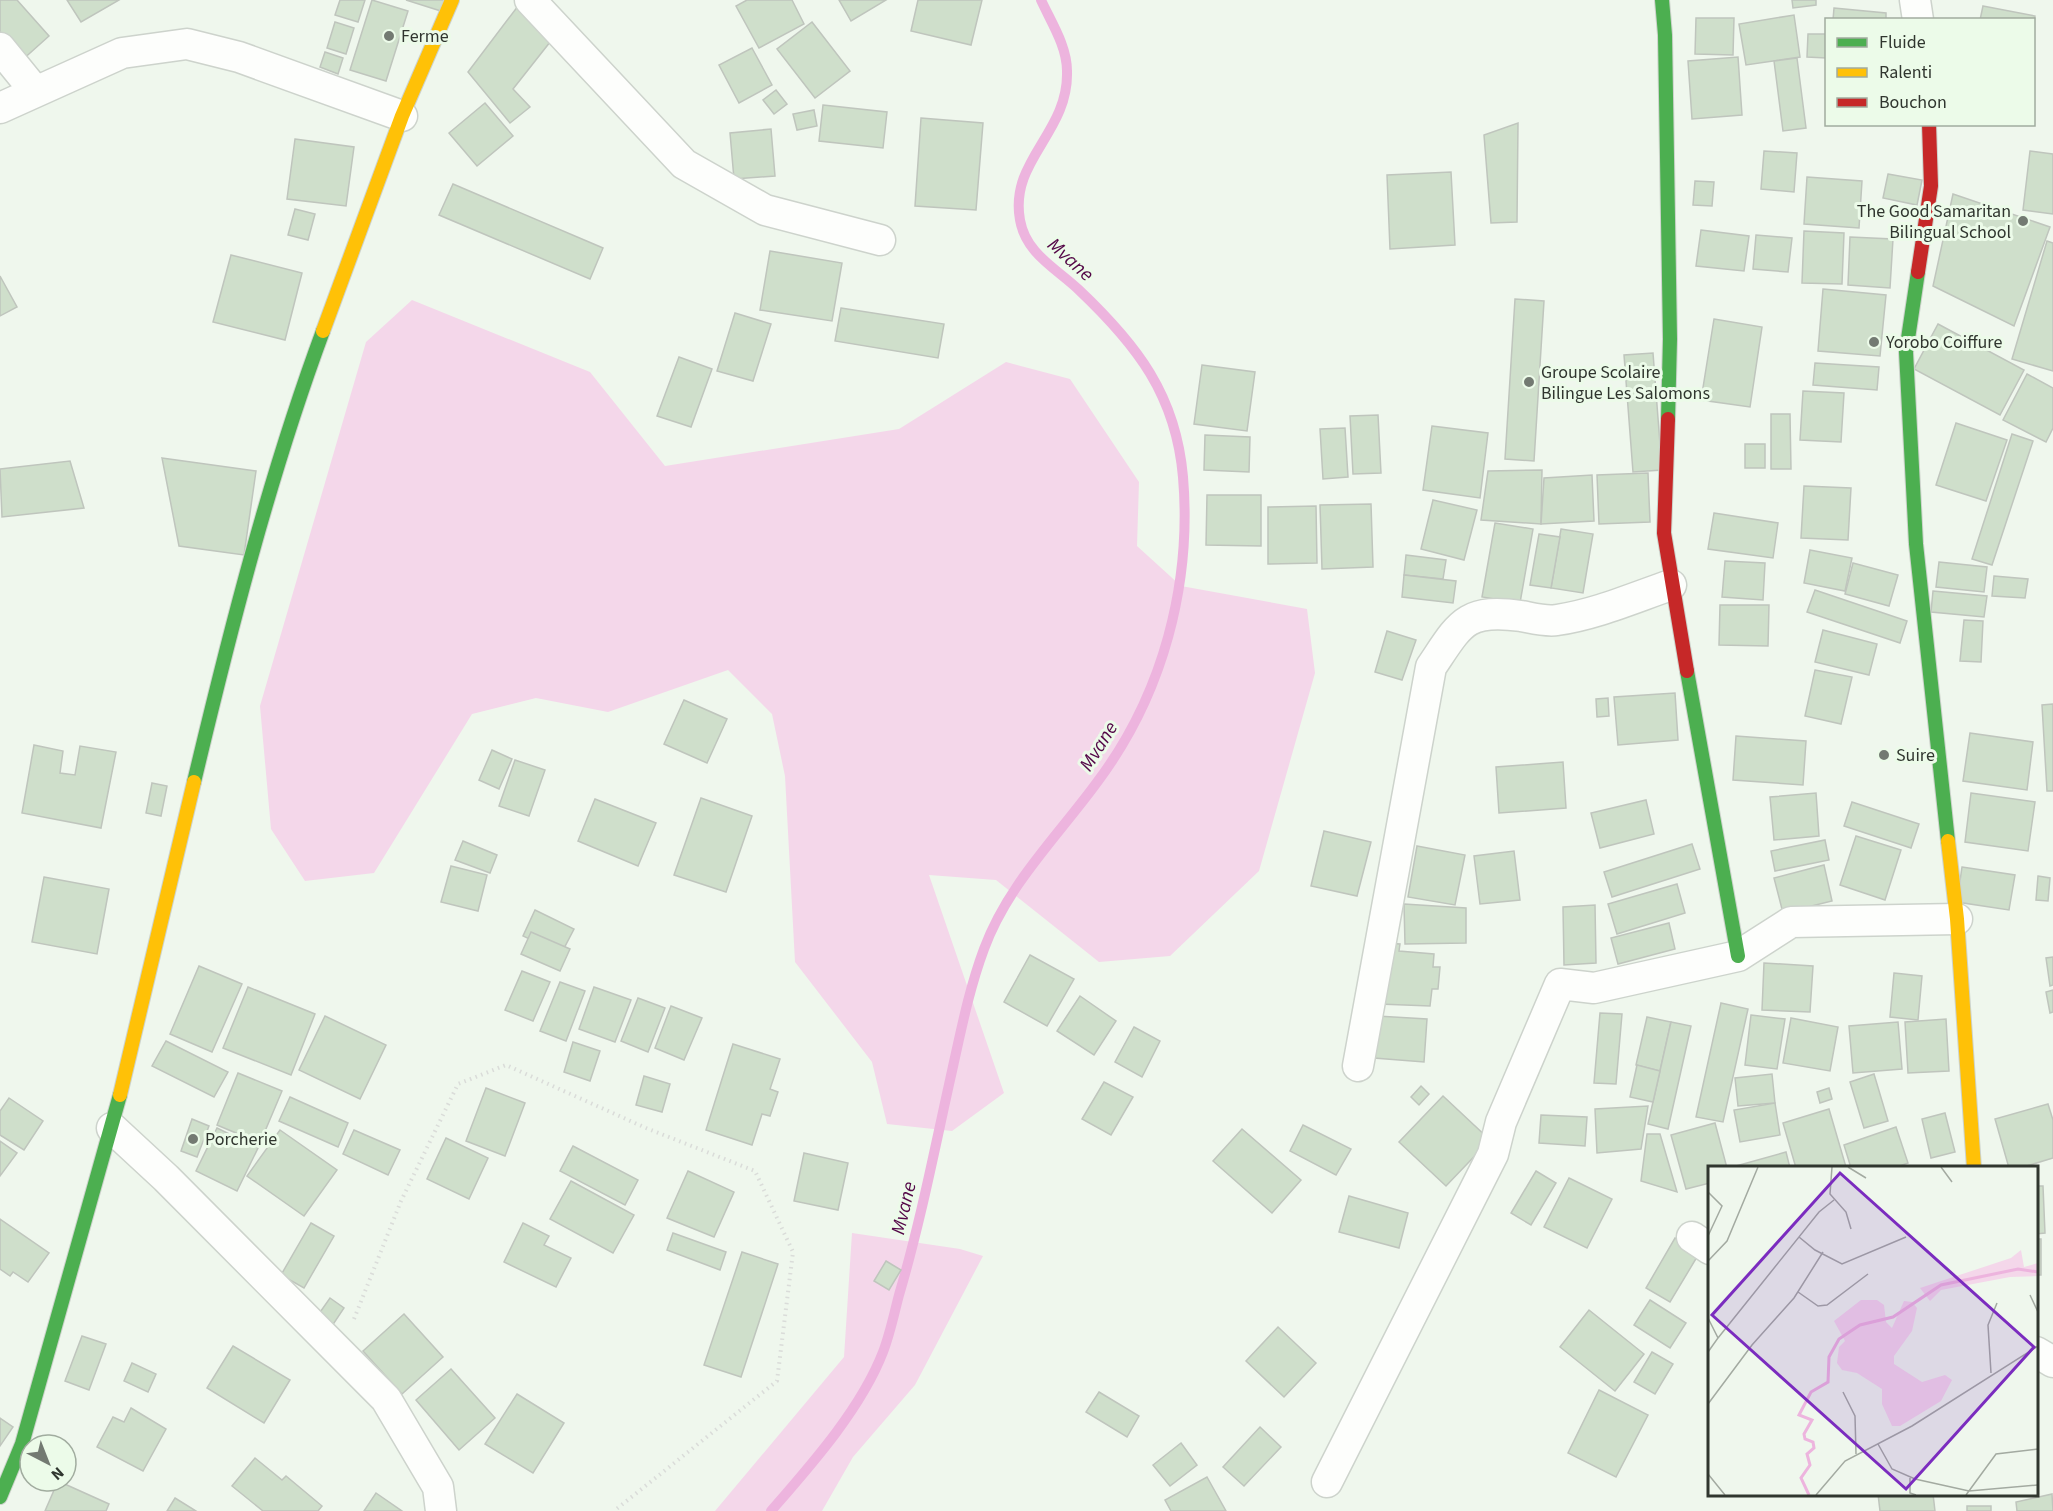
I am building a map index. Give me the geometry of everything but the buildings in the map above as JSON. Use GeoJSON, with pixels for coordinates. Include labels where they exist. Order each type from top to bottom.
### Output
{"type":"FeatureCollection","features":[{"type":"Feature","properties":{"kind":"street"},"geometry":{"type":"LineString","coordinates":[[34,1433],[112,1128],[219,675],[296,403],[402,116],[452,0]]}},
{"type":"Feature","properties":{"kind":"street"},"geometry":{"type":"LineString","coordinates":[[530,0],[684,164],[765,210],[880,240]]}},
{"type":"Feature","properties":{"kind":"street"},"geometry":{"type":"LineString","coordinates":[[1662,0],[1665,35],[1670,339],[1664,532],[1671,585],[1738,956]]}},
{"type":"Feature","properties":{"kind":"street"},"geometry":{"type":"LineString","coordinates":[[1915,0],[1918,18]]}},
{"type":"Feature","properties":{"kind":"street"},"geometry":{"type":"LineString","coordinates":[[1,121],[34,91],[122,53],[186,44],[239,57],[402,116]]}},
{"type":"Feature","properties":{"kind":"street"},"geometry":{"type":"LineString","coordinates":[[0,48],[34,91]]}},
{"type":"Feature","properties":{"kind":"street"},"geometry":{"type":"LineString","coordinates":[[1929,126],[1931,186],[1906,352],[1916,544],[1957,919],[1974,1166]]}},
{"type":"Feature","properties":{"kind":"street"},"geometry":{"type":"LineString","coordinates":[[1358,1066],[1431,667],[1458,627],[1482,614],[1503,614],[1553,621],[1588,614],[1671,585]]}},
{"type":"Feature","properties":{"kind":"street"},"geometry":{"type":"LineString","coordinates":[[1327,1482],[1493,1154],[1501,1122],[1560,984],[1594,988],[1738,956],[1791,922],[1957,919]]}},
{"type":"Feature","properties":{"kind":"street"},"geometry":{"type":"LineString","coordinates":[[112,1128],[166,1178],[387,1399],[438,1487],[441,1511]]}},
{"type":"Feature","properties":{"kind":"street"},"geometry":{"type":"LineString","coordinates":[[2038,1353],[2053,1362]]}},
{"type":"Feature","properties":{"kind":"street"},"geometry":{"type":"LineString","coordinates":[[0,1497],[18,1466]]}},
{"type":"Feature","properties":{"kind":"path"},"geometry":{"type":"LineString","coordinates":[[340,1353],[400,1201],[458,1084],[506,1065],[646,1128],[755,1171],[793,1252],[777,1381],[614,1511]]}},
{"type":"Feature","properties":{"kind":"shaded area"},"geometry":{"type":"Polygon","coordinates":[[[412,300],[590,372],[665,466],[899,429],[1006,362],[1070,379],[1139,482],[1137,546],[1181,586],[1307,609],[1315,673],[1259,871],[1170,956],[1099,962],[996,880],[929,875],[1004,1093],[952,1131],[887,1124],[872,1062],[795,962],[785,776],[772,714],[728,670],[608,712],[536,698],[472,714],[374,873],[305,881],[271,829],[260,706],[366,342],[412,300]]]}},
{"type":"Feature","properties":{"kind":"shaded area"},"geometry":{"type":"Polygon","coordinates":[[[852,1233],[960,1249],[983,1256],[915,1385],[853,1457],[822,1511],[715,1511],[844,1357],[852,1233]]]}},
{"type":"Feature","properties":{"kind":"waterway","name":"Mvane"},"geometry":{"type":"LineString","coordinates":[[771,1511],[834,1436],[874,1373],[890,1331],[920,1215],[969,998],[984,949],[994,925],[1020,882],[1098,781],[1121,747],[1156,675],[1177,597],[1183,557],[1185,517],[1183,477],[1179,448],[1162,396],[1150,373],[1119,331],[1100,310],[1035,251],[1023,232],[1020,220],[1019,199],[1023,180],[1059,112],[1065,93],[1067,71],[1064,52],[1041,0]]}},
{"type":"Feature","properties":{"kind":"traffic: fast"},"geometry":{"type":"LineString","coordinates":[[1662,0],[1665,35],[1670,339],[1668,419]]}},
{"type":"Feature","properties":{"kind":"traffic: fast"},"geometry":{"type":"LineString","coordinates":[[1918,272],[1906,352],[1916,544],[1948,841]]}},
{"type":"Feature","properties":{"kind":"traffic: fast"},"geometry":{"type":"LineString","coordinates":[[194,782],[268,498],[323,331]]}},
{"type":"Feature","properties":{"kind":"traffic: fast"},"geometry":{"type":"LineString","coordinates":[[1687,671],[1738,956]]}},
{"type":"Feature","properties":{"kind":"traffic: fast"},"geometry":{"type":"LineString","coordinates":[[0,1497],[22,1444],[120,1095]]}},
{"type":"Feature","properties":{"kind":"traffic: slow"},"geometry":{"type":"LineString","coordinates":[[323,331],[402,116],[452,0]]}},
{"type":"Feature","properties":{"kind":"traffic: slow"},"geometry":{"type":"LineString","coordinates":[[120,1095],[194,782]]}},
{"type":"Feature","properties":{"kind":"traffic: slow"},"geometry":{"type":"LineString","coordinates":[[1948,841],[1957,919],[1974,1166]]}},
{"type":"Feature","properties":{"kind":"traffic: jam"},"geometry":{"type":"LineString","coordinates":[[1918,272],[1931,186],[1929,126]]}},
{"type":"Feature","properties":{"kind":"traffic: jam"},"geometry":{"type":"LineString","coordinates":[[1668,419],[1664,533],[1687,671]]}},
{"type":"Feature","properties":{"kind":"place","name":"Ferme"},"geometry":{"type":"Point","coordinates":[389,36]}},
{"type":"Feature","properties":{"kind":"place","name":"The Good Samaritan Bilingual School"},"geometry":{"type":"Point","coordinates":[2023,221]}},
{"type":"Feature","properties":{"kind":"place","name":"Yorobo Coiffure"},"geometry":{"type":"Point","coordinates":[1874,342]}},
{"type":"Feature","properties":{"kind":"place","name":"Groupe Scolaire Bilingue Les Salomons"},"geometry":{"type":"Point","coordinates":[1529,382]}},
{"type":"Feature","properties":{"kind":"place","name":"Suire"},"geometry":{"type":"Point","coordinates":[1884,755]}},
{"type":"Feature","properties":{"kind":"place","name":"Porcherie"},"geometry":{"type":"Point","coordinates":[193,1139]}}]}
